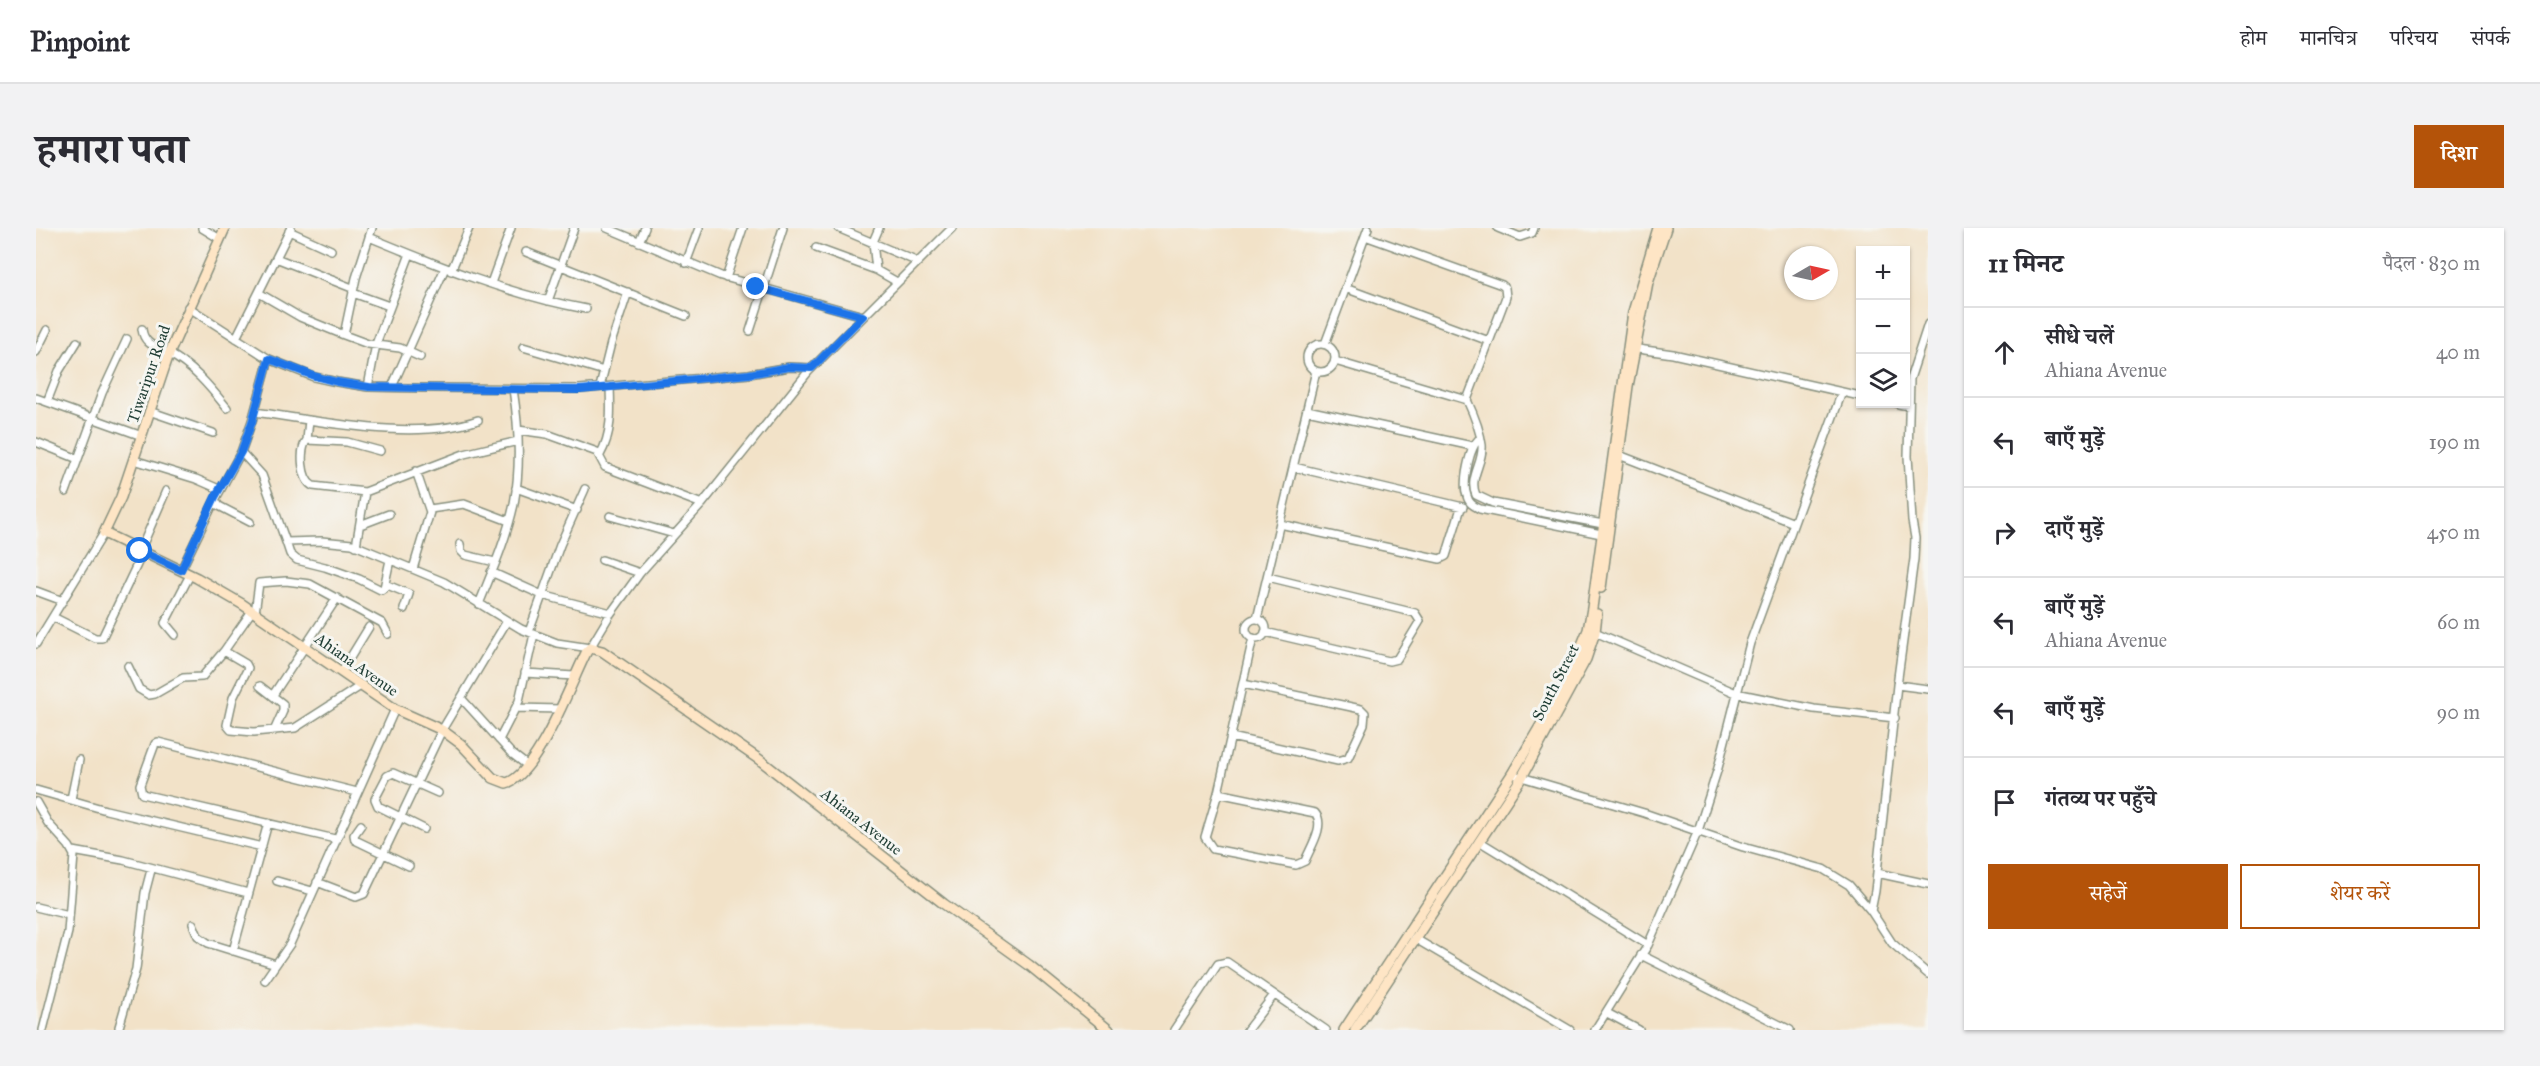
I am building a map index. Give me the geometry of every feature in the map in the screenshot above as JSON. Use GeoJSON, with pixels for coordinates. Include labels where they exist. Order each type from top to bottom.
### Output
{"type":"FeatureCollection","features":[{"type":"Feature","properties":{"kind":"street"},"geometry":{"type":"LineString","coordinates":[[202,228],[220,238]]}},
{"type":"Feature","properties":{"kind":"street","name":"Tiwaripur Road"},"geometry":{"type":"LineString","coordinates":[[104,532],[134,460],[149,411],[188,307],[225,228]]}},
{"type":"Feature","properties":{"kind":"street"},"geometry":{"type":"LineString","coordinates":[[344,335],[353,293],[372,228]]}},
{"type":"Feature","properties":{"kind":"street"},"geometry":{"type":"LineString","coordinates":[[392,387],[469,228]]}},
{"type":"Feature","properties":{"kind":"street"},"geometry":{"type":"LineString","coordinates":[[491,284],[511,228]]}},
{"type":"Feature","properties":{"kind":"street"},"geometry":{"type":"LineString","coordinates":[[607,228],[726,278],[863,316]]}},
{"type":"Feature","properties":{"kind":"street"},"geometry":{"type":"LineString","coordinates":[[639,242],[645,228]]}},
{"type":"Feature","properties":{"kind":"street"},"geometry":{"type":"LineString","coordinates":[[686,263],[699,228]]}},
{"type":"Feature","properties":{"kind":"street"},"geometry":{"type":"LineString","coordinates":[[726,278],[743,228]]}},
{"type":"Feature","properties":{"kind":"street"},"geometry":{"type":"LineString","coordinates":[[750,331],[783,228]]}},
{"type":"Feature","properties":{"kind":"street"},"geometry":{"type":"LineString","coordinates":[[838,228],[918,262]]}},
{"type":"Feature","properties":{"kind":"street"},"geometry":{"type":"LineString","coordinates":[[876,270],[873,242],[879,228]]}},
{"type":"Feature","properties":{"kind":"street","name":"Ahiana Avenue"},"geometry":{"type":"LineString","coordinates":[[104,532],[181,570],[253,612],[395,709],[442,730],[461,744],[493,778],[512,782],[528,766],[561,709],[574,676],[590,648],[610,614],[640,573],[702,504],[812,368],[952,228]]}},
{"type":"Feature","properties":{"kind":"street"},"geometry":{"type":"LineString","coordinates":[[1498,228],[1520,237],[1532,233],[1534,228]]}},
{"type":"Feature","properties":{"kind":"street"},"geometry":{"type":"LineString","coordinates":[[1344,1030],[1517,776],[1578,659],[1588,630],[1606,530],[1641,281],[1658,228]]}},
{"type":"Feature","properties":{"kind":"street","name":"South Street"},"geometry":{"type":"LineString","coordinates":[[1355,1030],[1479,841],[1571,690],[1586,659],[1595,632],[1606,530],[1619,455],[1631,348],[1648,282],[1666,228]]}},
{"type":"Feature","properties":{"kind":"street"},"geometry":{"type":"LineString","coordinates":[[236,338],[290,229],[331,250]]}},
{"type":"Feature","properties":{"kind":"street"},"geometry":{"type":"LineString","coordinates":[[548,301],[572,229]]}},
{"type":"Feature","properties":{"kind":"street"},"geometry":{"type":"LineString","coordinates":[[1325,344],[1367,232],[1502,285],[1505,288],[1506,297],[1467,400]]}},
{"type":"Feature","properties":{"kind":"street"},"geometry":{"type":"LineString","coordinates":[[369,237],[491,284],[548,301],[586,309]]}},
{"type":"Feature","properties":{"kind":"street"},"geometry":{"type":"LineString","coordinates":[[816,248],[876,270],[897,282]]}},
{"type":"Feature","properties":{"kind":"street"},"geometry":{"type":"LineString","coordinates":[[526,252],[686,316]]}},
{"type":"Feature","properties":{"kind":"street"},"geometry":{"type":"LineString","coordinates":[[369,387],[376,344],[410,254]]}},
{"type":"Feature","properties":{"kind":"street"},"geometry":{"type":"LineString","coordinates":[[276,258],[352,288],[353,293]]}},
{"type":"Feature","properties":{"kind":"street"},"geometry":{"type":"LineString","coordinates":[[1345,288],[1489,341]]}},
{"type":"Feature","properties":{"kind":"street"},"geometry":{"type":"LineString","coordinates":[[600,387],[628,292]]}},
{"type":"Feature","properties":{"kind":"street"},"geometry":{"type":"LineString","coordinates":[[259,293],[300,316],[344,335],[368,344],[376,344],[420,357]]}},
{"type":"Feature","properties":{"kind":"street"},"geometry":{"type":"LineString","coordinates":[[353,293],[389,306]]}},
{"type":"Feature","properties":{"kind":"street"},"geometry":{"type":"LineString","coordinates":[[188,307],[269,359],[314,376],[369,387],[513,389],[610,387],[749,374],[789,367],[812,368]]}},
{"type":"Feature","properties":{"kind":"street"},"geometry":{"type":"LineString","coordinates":[[1910,379],[1928,324]]}},
{"type":"Feature","properties":{"kind":"street"},"geometry":{"type":"LineString","coordinates":[[142,329],[143,336],[148,343],[170,354],[199,376],[227,408]]}},
{"type":"Feature","properties":{"kind":"street"},"geometry":{"type":"LineString","coordinates":[[36,351],[47,330]]}},
{"type":"Feature","properties":{"kind":"street"},"geometry":{"type":"LineString","coordinates":[[66,492],[127,339]]}},
{"type":"Feature","properties":{"kind":"street"},"geometry":{"type":"LineString","coordinates":[[47,402],[59,371],[77,342]]}},
{"type":"Feature","properties":{"kind":"street"},"geometry":{"type":"LineString","coordinates":[[1325,344],[1334,351],[1335,361],[1330,369],[1316,371],[1309,364],[1308,353],[1315,345],[1325,344]]}},
{"type":"Feature","properties":{"kind":"street"},"geometry":{"type":"LineString","coordinates":[[523,347],[604,371]]}},
{"type":"Feature","properties":{"kind":"street"},"geometry":{"type":"LineString","coordinates":[[1631,348],[1673,354],[1856,395]]}},
{"type":"Feature","properties":{"kind":"street"},"geometry":{"type":"LineString","coordinates":[[181,570],[219,489],[241,452],[255,412],[269,359]]}},
{"type":"Feature","properties":{"kind":"street"},"geometry":{"type":"LineString","coordinates":[[1335,361],[1467,400],[1476,417],[1482,452],[1473,485],[1476,495],[1493,502],[1546,513],[1606,530]]}},
{"type":"Feature","properties":{"kind":"street"},"geometry":{"type":"LineString","coordinates":[[1257,620],[1316,371]]}},
{"type":"Feature","properties":{"kind":"street"},"geometry":{"type":"LineString","coordinates":[[610,387],[610,424],[608,437],[600,455],[601,462],[605,467],[702,504]]}},
{"type":"Feature","properties":{"kind":"street"},"geometry":{"type":"LineString","coordinates":[[479,604],[495,562],[516,488],[518,430],[513,389]]}},
{"type":"Feature","properties":{"kind":"street"},"geometry":{"type":"LineString","coordinates":[[1595,1030],[1648,945],[1698,831],[1718,768],[1750,643],[1842,392]]}},
{"type":"Feature","properties":{"kind":"street"},"geometry":{"type":"LineString","coordinates":[[36,398],[142,436]]}},
{"type":"Feature","properties":{"kind":"street"},"geometry":{"type":"LineString","coordinates":[[1871,911],[1915,538],[1908,456],[1909,408]]}},
{"type":"Feature","properties":{"kind":"street"},"geometry":{"type":"LineString","coordinates":[[1307,410],[1472,447]]}},
{"type":"Feature","properties":{"kind":"street"},"geometry":{"type":"LineString","coordinates":[[149,411],[213,433]]}},
{"type":"Feature","properties":{"kind":"street"},"geometry":{"type":"LineString","coordinates":[[255,412],[380,428],[435,429],[478,420]]}},
{"type":"Feature","properties":{"kind":"street"},"geometry":{"type":"LineString","coordinates":[[309,420],[307,440],[303,446],[303,460],[308,483],[348,492],[365,492],[482,448],[518,441]]}},
{"type":"Feature","properties":{"kind":"street"},"geometry":{"type":"LineString","coordinates":[[518,430],[558,437],[600,455]]}},
{"type":"Feature","properties":{"kind":"street"},"geometry":{"type":"LineString","coordinates":[[1480,438],[1472,447],[1465,488],[1471,504],[1480,509],[1545,522],[1606,530]]}},
{"type":"Feature","properties":{"kind":"street"},"geometry":{"type":"LineString","coordinates":[[307,440],[347,442],[380,451]]}},
{"type":"Feature","properties":{"kind":"street"},"geometry":{"type":"LineString","coordinates":[[36,442],[78,459]]}},
{"type":"Feature","properties":{"kind":"street"},"geometry":{"type":"LineString","coordinates":[[241,452],[259,469],[290,554],[297,560],[359,579],[381,590],[384,588],[390,560]]}},
{"type":"Feature","properties":{"kind":"street"},"geometry":{"type":"LineString","coordinates":[[1619,455],[1794,523]]}},
{"type":"Feature","properties":{"kind":"street"},"geometry":{"type":"LineString","coordinates":[[134,460],[188,476],[219,489]]}},
{"type":"Feature","properties":{"kind":"street"},"geometry":{"type":"LineString","coordinates":[[1294,467],[1461,508],[1471,504]]}},
{"type":"Feature","properties":{"kind":"street"},"geometry":{"type":"LineString","coordinates":[[413,569],[429,520],[430,509],[417,471]]}},
{"type":"Feature","properties":{"kind":"street"},"geometry":{"type":"LineString","coordinates":[[516,488],[577,510]]}},
{"type":"Feature","properties":{"kind":"street"},"geometry":{"type":"LineString","coordinates":[[499,740],[516,708],[525,673],[531,633],[542,595],[560,545],[585,489]]}},
{"type":"Feature","properties":{"kind":"street"},"geometry":{"type":"LineString","coordinates":[[53,617],[95,638],[102,638],[142,552],[166,491]]}},
{"type":"Feature","properties":{"kind":"street"},"geometry":{"type":"LineString","coordinates":[[356,546],[365,492]]}},
{"type":"Feature","properties":{"kind":"street"},"geometry":{"type":"LineString","coordinates":[[214,500],[219,506],[250,522]]}},
{"type":"Feature","properties":{"kind":"street"},"geometry":{"type":"LineString","coordinates":[[430,509],[464,504],[508,521]]}},
{"type":"Feature","properties":{"kind":"street"},"geometry":{"type":"LineString","coordinates":[[1280,524],[1440,559],[1446,556],[1461,508]]}},
{"type":"Feature","properties":{"kind":"street"},"geometry":{"type":"LineString","coordinates":[[1545,522],[1546,513]]}},
{"type":"Feature","properties":{"kind":"street"},"geometry":{"type":"LineString","coordinates":[[360,525],[389,514]]}},
{"type":"Feature","properties":{"kind":"street"},"geometry":{"type":"LineString","coordinates":[[610,516],[674,534]]}},
{"type":"Feature","properties":{"kind":"street"},"geometry":{"type":"LineString","coordinates":[[36,644],[38,635],[53,617],[104,532]]}},
{"type":"Feature","properties":{"kind":"street"},"geometry":{"type":"LineString","coordinates":[[286,542],[321,541],[356,546],[444,582],[531,633],[557,643],[590,648]]}},
{"type":"Feature","properties":{"kind":"street"},"geometry":{"type":"LineString","coordinates":[[459,544],[465,555],[495,562]]}},
{"type":"Feature","properties":{"kind":"street"},"geometry":{"type":"LineString","coordinates":[[602,560],[640,573]]}},
{"type":"Feature","properties":{"kind":"street"},"geometry":{"type":"LineString","coordinates":[[491,572],[542,595],[610,614]]}},
{"type":"Feature","properties":{"kind":"street"},"geometry":{"type":"LineString","coordinates":[[175,635],[165,623],[190,575]]}},
{"type":"Feature","properties":{"kind":"street"},"geometry":{"type":"LineString","coordinates":[[1265,632],[1389,661],[1397,659],[1420,621],[1415,613],[1268,577]]}},
{"type":"Feature","properties":{"kind":"street"},"geometry":{"type":"LineString","coordinates":[[128,666],[143,693],[152,695],[183,678],[202,677],[253,612],[257,588],[259,583],[264,582],[310,584],[382,623],[388,634]]}},
{"type":"Feature","properties":{"kind":"street"},"geometry":{"type":"LineString","coordinates":[[385,584],[407,592],[409,597],[404,609]]}},
{"type":"Feature","properties":{"kind":"street"},"geometry":{"type":"LineString","coordinates":[[36,591],[63,601]]}},
{"type":"Feature","properties":{"kind":"street"},"geometry":{"type":"LineString","coordinates":[[273,695],[337,598]]}},
{"type":"Feature","properties":{"kind":"street"},"geometry":{"type":"LineString","coordinates":[[1257,620],[1264,624],[1265,632],[1260,637],[1253,638],[1247,634],[1246,629],[1250,621],[1257,620]]}},
{"type":"Feature","properties":{"kind":"street"},"geometry":{"type":"LineString","coordinates":[[317,882],[360,897],[364,894],[442,730],[507,621]]}},
{"type":"Feature","properties":{"kind":"street"},"geometry":{"type":"LineString","coordinates":[[342,671],[369,627]]}},
{"type":"Feature","properties":{"kind":"street"},"geometry":{"type":"LineString","coordinates":[[1595,632],[1736,693],[1814,709],[1895,718]]}},
{"type":"Feature","properties":{"kind":"street"},"geometry":{"type":"LineString","coordinates":[[1218,793],[1315,813],[1319,817],[1320,825],[1305,861],[1296,865],[1211,847],[1205,837],[1218,793],[1253,638]]}},
{"type":"Feature","properties":{"kind":"street","name":"Ahiana Avenue"},"geometry":{"type":"LineString","coordinates":[[590,648],[602,651],[757,758],[936,898],[1029,965],[1109,1030]]}},
{"type":"Feature","properties":{"kind":"street"},"geometry":{"type":"LineString","coordinates":[[224,651],[246,664],[248,668],[233,698],[227,726],[231,730],[254,732],[295,728],[362,685]]}},
{"type":"Feature","properties":{"kind":"street"},"geometry":{"type":"LineString","coordinates":[[525,673],[574,676]]}},
{"type":"Feature","properties":{"kind":"street"},"geometry":{"type":"LineString","coordinates":[[1231,737],[1338,761],[1348,758],[1365,724],[1365,713],[1361,709],[1243,684]]}},
{"type":"Feature","properties":{"kind":"street"},"geometry":{"type":"LineString","coordinates":[[1897,685],[1928,689]]}},
{"type":"Feature","properties":{"kind":"street"},"geometry":{"type":"LineString","coordinates":[[260,686],[284,706],[274,731]]}},
{"type":"Feature","properties":{"kind":"street"},"geometry":{"type":"LineString","coordinates":[[462,699],[499,740],[528,766]]}},
{"type":"Feature","properties":{"kind":"street"},"geometry":{"type":"LineString","coordinates":[[516,708],[561,709]]}},
{"type":"Feature","properties":{"kind":"street"},"geometry":{"type":"LineString","coordinates":[[265,980],[290,944],[395,709]]}},
{"type":"Feature","properties":{"kind":"street"},"geometry":{"type":"LineString","coordinates":[[335,839],[142,794],[140,785],[155,744],[158,742],[357,792]]}},
{"type":"Feature","properties":{"kind":"street"},"geometry":{"type":"LineString","coordinates":[[71,800],[79,760]]}},
{"type":"Feature","properties":{"kind":"street"},"geometry":{"type":"LineString","coordinates":[[424,829],[376,803],[382,784],[387,776],[393,773],[438,793]]}},
{"type":"Feature","properties":{"kind":"street"},"geometry":{"type":"LineString","coordinates":[[1517,776],[1823,870],[1849,885],[1871,911],[1892,943],[1928,974]]}},
{"type":"Feature","properties":{"kind":"street"},"geometry":{"type":"LineString","coordinates":[[36,790],[262,847]]}},
{"type":"Feature","properties":{"kind":"street"},"geometry":{"type":"LineString","coordinates":[[36,802],[48,823],[73,851],[114,858],[151,870],[248,893]]}},
{"type":"Feature","properties":{"kind":"street"},"geometry":{"type":"LineString","coordinates":[[233,951],[268,823]]}},
{"type":"Feature","properties":{"kind":"street"},"geometry":{"type":"LineString","coordinates":[[361,825],[354,835],[355,840],[409,866]]}},
{"type":"Feature","properties":{"kind":"street"},"geometry":{"type":"LineString","coordinates":[[1479,841],[1648,945]]}},
{"type":"Feature","properties":{"kind":"street"},"geometry":{"type":"LineString","coordinates":[[43,1030],[62,959],[69,915],[73,851]]}},
{"type":"Feature","properties":{"kind":"street"},"geometry":{"type":"LineString","coordinates":[[119,1027],[136,969],[145,893],[151,870]]}},
{"type":"Feature","properties":{"kind":"street"},"geometry":{"type":"LineString","coordinates":[[1877,873],[1928,884]]}},
{"type":"Feature","properties":{"kind":"street"},"geometry":{"type":"LineString","coordinates":[[277,881],[312,891]]}},
{"type":"Feature","properties":{"kind":"street"},"geometry":{"type":"LineString","coordinates":[[36,907],[69,915]]}},
{"type":"Feature","properties":{"kind":"street"},"geometry":{"type":"LineString","coordinates":[[193,924],[201,939],[276,964]]}},
{"type":"Feature","properties":{"kind":"street"},"geometry":{"type":"LineString","coordinates":[[1414,938],[1570,1030]]}},
{"type":"Feature","properties":{"kind":"street"},"geometry":{"type":"LineString","coordinates":[[1641,955],[1790,1030]]}},
{"type":"Feature","properties":{"kind":"street"},"geometry":{"type":"LineString","coordinates":[[1174,1030],[1218,964],[1223,962],[1227,962],[1317,1028],[1326,1030]]}},
{"type":"Feature","properties":{"kind":"street"},"geometry":{"type":"LineString","coordinates":[[1247,1030],[1274,995]]}},
{"type":"Feature","properties":{"kind":"street"},"geometry":{"type":"LineString","coordinates":[[1607,1013],[1639,1030]]}},
{"type":"Feature","properties":{"kind":"route"},"geometry":{"type":"LineString","coordinates":[[140,551],[181,570],[215,497],[241,452],[252,422],[269,359],[314,376],[369,387],[580,390],[749,374],[789,367],[812,368],[863,316],[756,287]]}}]}
